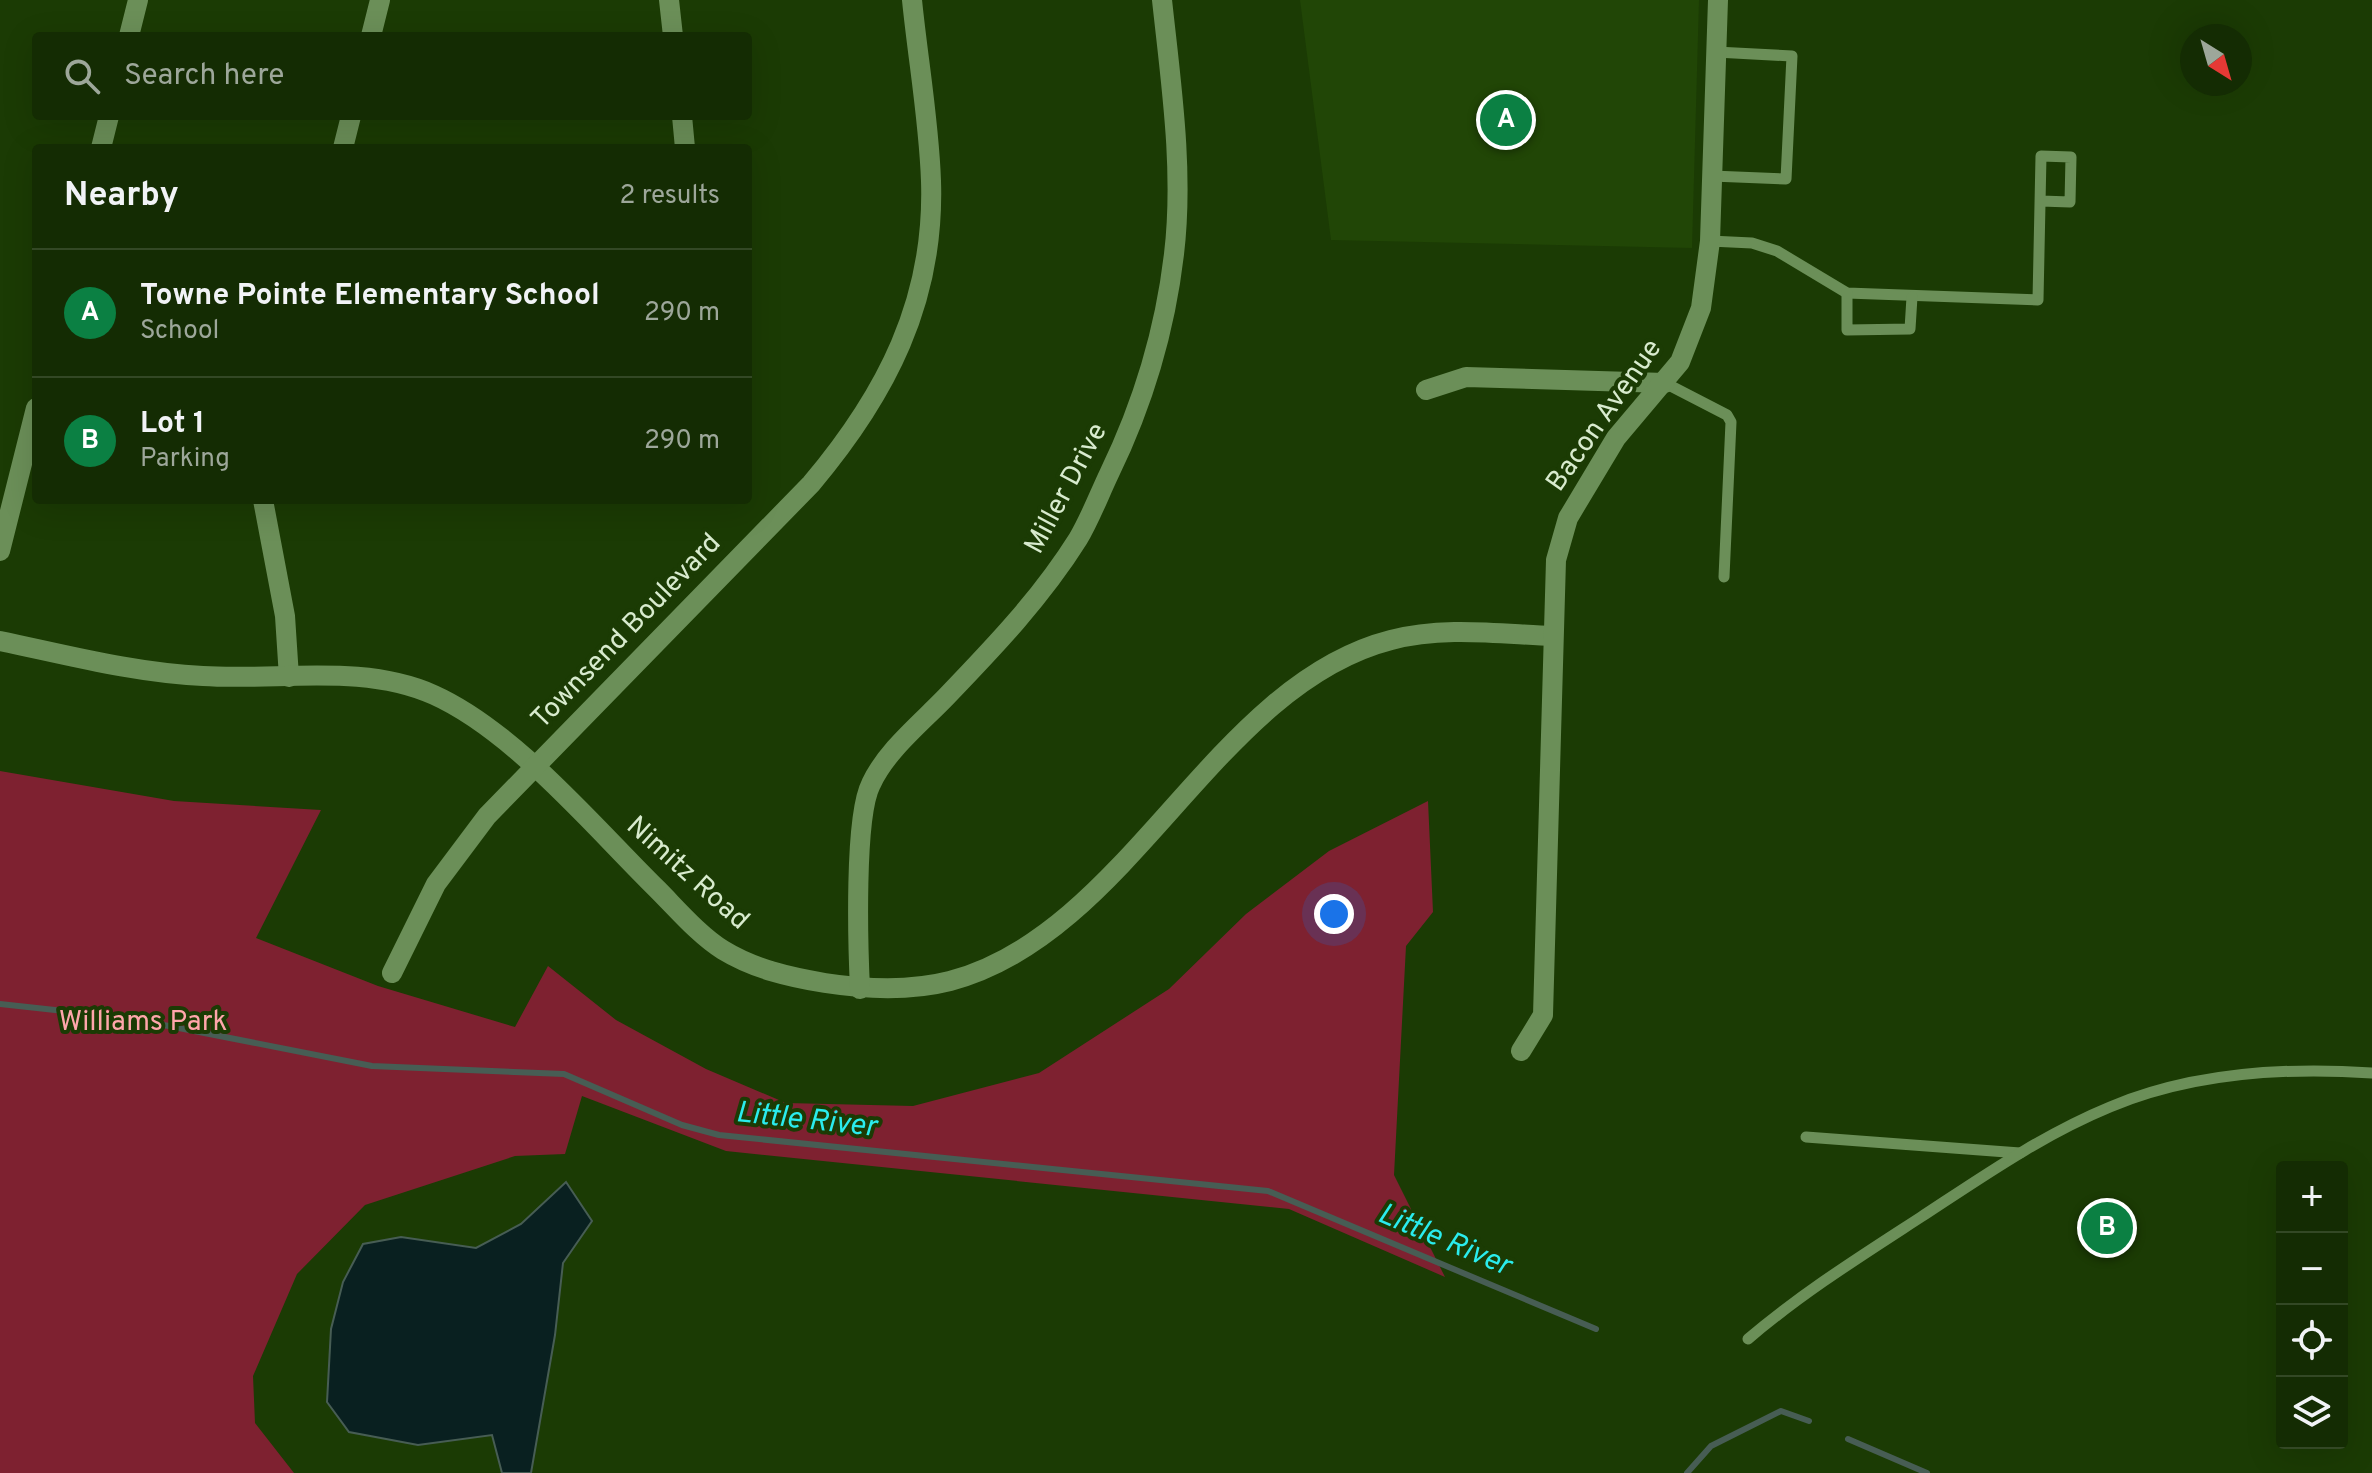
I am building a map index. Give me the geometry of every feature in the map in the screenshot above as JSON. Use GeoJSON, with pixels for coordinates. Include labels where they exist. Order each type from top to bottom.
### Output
{"type":"FeatureCollection","features":[{"type":"Feature","properties":{"kind":"street"},"geometry":{"type":"LineString","coordinates":[[130,32],[138,0]]}},
{"type":"Feature","properties":{"kind":"street"},"geometry":{"type":"LineString","coordinates":[[372,32],[380,0]]}},
{"type":"Feature","properties":{"kind":"street"},"geometry":{"type":"LineString","coordinates":[[669,0],[673,32]]}},
{"type":"Feature","properties":{"kind":"street","name":"Townsend Boulevard"},"geometry":{"type":"LineString","coordinates":[[392,973],[418,916],[458,851],[534,768],[811,484],[848,441],[882,388],[901,346],[921,281],[928,241],[931,182],[912,0]]}},
{"type":"Feature","properties":{"kind":"street","name":"Miller Drive"},"geometry":{"type":"LineString","coordinates":[[860,989],[858,944],[863,825],[866,797],[872,781],[901,743],[1022,618],[1079,538],[1137,415],[1153,364],[1174,255],[1177,206],[1172,87],[1162,0]]}},
{"type":"Feature","properties":{"kind":"street","name":"Bacon Avenue"},"geometry":{"type":"LineString","coordinates":[[1521,1051],[1543,1015],[1556,560],[1568,518],[1616,438],[1665,383],[1692,338],[1701,308],[1710,241],[1718,0]]}},
{"type":"Feature","properties":{"kind":"street"},"geometry":{"type":"LineString","coordinates":[[102,144],[108,120]]}},
{"type":"Feature","properties":{"kind":"street"},"geometry":{"type":"LineString","coordinates":[[344,144],[350,120]]}},
{"type":"Feature","properties":{"kind":"street"},"geometry":{"type":"LineString","coordinates":[[682,120],[685,144]]}},
{"type":"Feature","properties":{"kind":"street"},"geometry":{"type":"LineString","coordinates":[[1426,390],[1466,377],[1665,383]]}},
{"type":"Feature","properties":{"kind":"street"},"geometry":{"type":"LineString","coordinates":[[0,551],[32,424]]}},
{"type":"Feature","properties":{"kind":"street"},"geometry":{"type":"LineString","coordinates":[[264,504],[285,616],[289,677]]}},
{"type":"Feature","properties":{"kind":"street","name":"Nimitz Road"},"geometry":{"type":"LineString","coordinates":[[0,641],[165,673],[370,678],[417,688],[484,725],[534,768],[721,949],[781,976],[860,989],[947,982],[991,966],[1047,932],[1101,883],[1272,706],[1342,657],[1392,639],[1438,632],[1553,636]]}},
{"type":"Feature","properties":{"kind":"lane"},"geometry":{"type":"LineString","coordinates":[[1712,176],[1786,179],[1792,56],[1716,52]]}},
{"type":"Feature","properties":{"kind":"lane"},"geometry":{"type":"LineString","coordinates":[[1710,241],[1752,243],[1777,251],[1847,293],[2038,300],[2041,156],[2071,157],[2070,202],[2041,201]]}},
{"type":"Feature","properties":{"kind":"lane"},"geometry":{"type":"LineString","coordinates":[[1847,293],[1847,330],[1910,329],[1912,297]]}},
{"type":"Feature","properties":{"kind":"lane"},"geometry":{"type":"LineString","coordinates":[[1665,383],[1727,415],[1731,422],[1724,577]]}},
{"type":"Feature","properties":{"kind":"lane"},"geometry":{"type":"LineString","coordinates":[[1748,1339],[1797,1297],[2020,1153],[2113,1105],[2251,1073],[2300,1069],[2372,1073]]}},
{"type":"Feature","properties":{"kind":"lane"},"geometry":{"type":"LineString","coordinates":[[1806,1137],[2020,1153]]}},
{"type":"Feature","properties":{"kind":"shaded area"},"geometry":{"type":"Polygon","coordinates":[[[1300,0],[1699,0],[1692,248],[1331,240],[1300,0]]]}},
{"type":"Feature","properties":{"kind":"green space","name":"Williams Park"},"geometry":{"type":"Polygon","coordinates":[[[0,771],[174,801],[321,810],[256,938],[378,986],[515,1027],[548,966],[616,1020],[706,1069],[786,1103],[913,1106],[1039,1073],[1169,989],[1246,914],[1329,851],[1428,801],[1433,912],[1406,946],[1394,1175],[1445,1277],[1289,1209],[726,1151],[582,1096],[565,1154],[515,1156],[365,1205],[297,1274],[253,1376],[255,1423],[294,1473],[0,1473],[0,771]]]}},
{"type":"Feature","properties":{"kind":"water"},"geometry":{"type":"Polygon","coordinates":[[[566,1182],[592,1221],[563,1263],[555,1335],[531,1473],[502,1473],[492,1435],[418,1445],[349,1432],[327,1402],[331,1329],[343,1282],[363,1244],[401,1237],[476,1248],[521,1224],[566,1182]]]}},
{"type":"Feature","properties":{"kind":"waterway","name":"Little River"},"geometry":{"type":"LineString","coordinates":[[0,1004],[128,1018],[372,1066],[564,1074],[682,1125],[719,1135],[1268,1191],[1596,1329]]}},
{"type":"Feature","properties":{"kind":"waterway"},"geometry":{"type":"LineString","coordinates":[[1687,1473],[1711,1446],[1781,1411],[1809,1421]]}},
{"type":"Feature","properties":{"kind":"waterway","name":"Little River"},"geometry":{"type":"LineString","coordinates":[[1848,1439],[1927,1473]]}},
{"type":"Feature","properties":{"kind":"place","name":"Towne Pointe Elementary School"},"geometry":{"type":"Point","coordinates":[1506,120]}},
{"type":"Feature","properties":{"kind":"place","name":"Lot 1"},"geometry":{"type":"Point","coordinates":[2107,1228]}}]}
